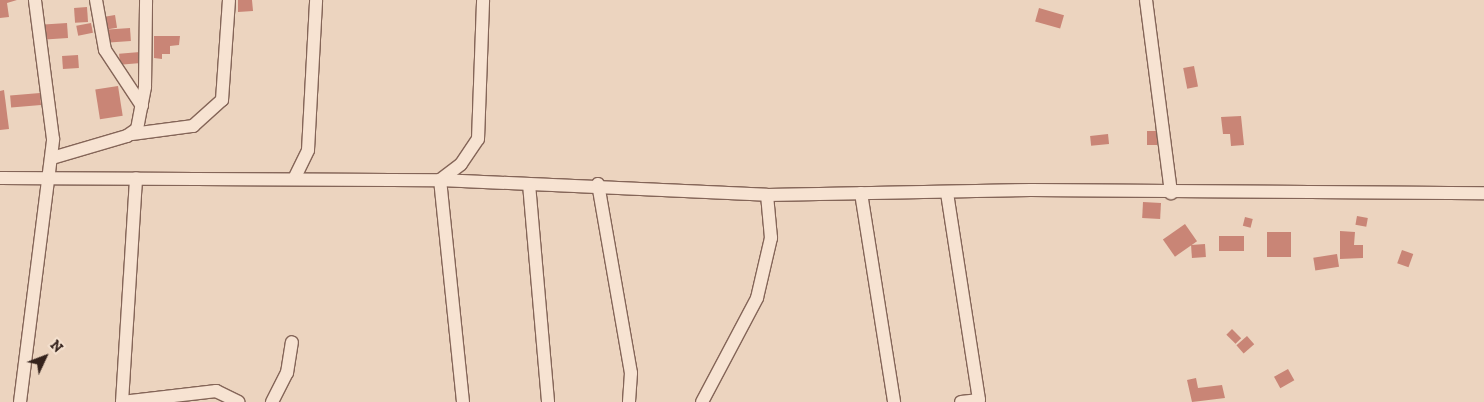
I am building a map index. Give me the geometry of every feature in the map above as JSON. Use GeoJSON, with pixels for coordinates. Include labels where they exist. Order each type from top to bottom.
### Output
{"type":"FeatureCollection","features":[{"type":"Feature","properties":{"kind":"street"},"geometry":{"type":"LineString","coordinates":[[20,402],[52,177],[52,158],[35,0]]}},
{"type":"Feature","properties":{"kind":"street"},"geometry":{"type":"LineString","coordinates":[[96,0],[105,50],[142,106]]}},
{"type":"Feature","properties":{"kind":"street"},"geometry":{"type":"LineString","coordinates":[[132,134],[140,123],[142,106],[146,0]]}},
{"type":"Feature","properties":{"kind":"street"},"geometry":{"type":"LineString","coordinates":[[52,158],[132,134],[192,126],[222,100],[228,0]]}},
{"type":"Feature","properties":{"kind":"street"},"geometry":{"type":"LineString","coordinates":[[295,177],[308,150],[316,0]]}},
{"type":"Feature","properties":{"kind":"street"},"geometry":{"type":"LineString","coordinates":[[440,180],[461,164],[478,139],[483,0]]}},
{"type":"Feature","properties":{"kind":"street"},"geometry":{"type":"LineString","coordinates":[[1146,0],[1171,194]]}},
{"type":"Feature","properties":{"kind":"street"},"geometry":{"type":"LineString","coordinates":[[0,178],[295,177],[440,180],[529,184],[598,184],[767,195],[861,193],[1484,193]]}},
{"type":"Feature","properties":{"kind":"street"},"geometry":{"type":"LineString","coordinates":[[136,178],[122,402],[216,397],[239,402]]}},
{"type":"Feature","properties":{"kind":"street"},"geometry":{"type":"LineString","coordinates":[[440,180],[463,402]]}},
{"type":"Feature","properties":{"kind":"street"},"geometry":{"type":"LineString","coordinates":[[529,184],[548,402]]}},
{"type":"Feature","properties":{"kind":"street"},"geometry":{"type":"LineString","coordinates":[[598,184],[630,373],[629,402]]}},
{"type":"Feature","properties":{"kind":"street"},"geometry":{"type":"LineString","coordinates":[[861,193],[894,402]]}},
{"type":"Feature","properties":{"kind":"street"},"geometry":{"type":"LineString","coordinates":[[947,193],[979,400],[961,402]]}},
{"type":"Feature","properties":{"kind":"street"},"geometry":{"type":"LineString","coordinates":[[702,402],[757,298],[771,238],[767,195]]}},
{"type":"Feature","properties":{"kind":"street"},"geometry":{"type":"LineString","coordinates":[[272,402],[287,373],[292,342]]}},
{"type":"Feature","properties":{"kind":"building"},"geometry":{"type":"Polygon","coordinates":[[[0,0],[17,0],[7,3],[9,17],[0,18],[0,0]]]}},
{"type":"Feature","properties":{"kind":"building"},"geometry":{"type":"Polygon","coordinates":[[[238,0],[252,0],[253,11],[238,12],[238,0]]]}},
{"type":"Feature","properties":{"kind":"building"},"geometry":{"type":"Polygon","coordinates":[[[87,7],[88,22],[75,23],[74,8],[87,7]]]}},
{"type":"Feature","properties":{"kind":"building"},"geometry":{"type":"Polygon","coordinates":[[[1039,8],[1064,15],[1060,29],[1035,21],[1039,8]]]}},
{"type":"Feature","properties":{"kind":"building"},"geometry":{"type":"Polygon","coordinates":[[[115,15],[117,28],[105,30],[103,17],[115,15]]]}},
{"type":"Feature","properties":{"kind":"building"},"geometry":{"type":"Polygon","coordinates":[[[67,23],[68,38],[45,40],[44,25],[67,23]]]}},
{"type":"Feature","properties":{"kind":"building"},"geometry":{"type":"Polygon","coordinates":[[[91,23],[93,33],[78,36],[76,26],[91,23]]]}},
{"type":"Feature","properties":{"kind":"building"},"geometry":{"type":"Polygon","coordinates":[[[130,28],[131,41],[106,43],[105,30],[130,28]]]}},
{"type":"Feature","properties":{"kind":"building"},"geometry":{"type":"Polygon","coordinates":[[[154,36],[180,36],[179,45],[170,46],[170,54],[162,54],[162,59],[154,58],[154,36]]]}},
{"type":"Feature","properties":{"kind":"building"},"geometry":{"type":"Polygon","coordinates":[[[140,52],[141,63],[120,65],[119,54],[140,52]]]}},
{"type":"Feature","properties":{"kind":"building"},"geometry":{"type":"Polygon","coordinates":[[[78,55],[79,68],[63,69],[62,56],[78,55]]]}},
{"type":"Feature","properties":{"kind":"building"},"geometry":{"type":"Polygon","coordinates":[[[1194,66],[1198,87],[1187,89],[1183,68],[1194,66]]]}},
{"type":"Feature","properties":{"kind":"building"},"geometry":{"type":"Polygon","coordinates":[[[118,86],[123,116],[100,119],[95,90],[118,86]]]}},
{"type":"Feature","properties":{"kind":"building"},"geometry":{"type":"Polygon","coordinates":[[[4,90],[9,129],[0,130],[0,91],[4,90]]]}},
{"type":"Feature","properties":{"kind":"building"},"geometry":{"type":"Polygon","coordinates":[[[40,93],[41,105],[11,108],[10,96],[40,93]]]}},
{"type":"Feature","properties":{"kind":"building"},"geometry":{"type":"Polygon","coordinates":[[[1241,116],[1244,145],[1231,146],[1230,134],[1223,134],[1221,117],[1241,116]]]}},
{"type":"Feature","properties":{"kind":"building"},"geometry":{"type":"Polygon","coordinates":[[[1147,131],[1157,131],[1157,145],[1147,145],[1147,131]]]}},
{"type":"Feature","properties":{"kind":"building"},"geometry":{"type":"Polygon","coordinates":[[[1108,134],[1109,144],[1091,146],[1090,136],[1108,134]]]}},
{"type":"Feature","properties":{"kind":"building"},"geometry":{"type":"Polygon","coordinates":[[[1143,202],[1161,203],[1160,219],[1142,218],[1143,202]]]}},
{"type":"Feature","properties":{"kind":"building"},"geometry":{"type":"Polygon","coordinates":[[[1357,216],[1368,218],[1366,227],[1355,225],[1357,216]]]}},
{"type":"Feature","properties":{"kind":"building"},"geometry":{"type":"Polygon","coordinates":[[[1245,217],[1253,219],[1251,228],[1243,226],[1245,217]]]}},
{"type":"Feature","properties":{"kind":"building"},"geometry":{"type":"Polygon","coordinates":[[[1185,224],[1197,241],[1175,257],[1163,239],[1185,224]]]}},
{"type":"Feature","properties":{"kind":"building"},"geometry":{"type":"Polygon","coordinates":[[[1340,231],[1355,232],[1354,245],[1363,245],[1363,258],[1340,259],[1340,231]]]}},
{"type":"Feature","properties":{"kind":"building"},"geometry":{"type":"Polygon","coordinates":[[[1267,232],[1291,232],[1291,257],[1267,257],[1267,232]]]}},
{"type":"Feature","properties":{"kind":"building"},"geometry":{"type":"Polygon","coordinates":[[[1219,236],[1244,236],[1244,251],[1219,251],[1219,236]]]}},
{"type":"Feature","properties":{"kind":"building"},"geometry":{"type":"Polygon","coordinates":[[[1205,244],[1206,257],[1192,258],[1191,245],[1205,244]]]}},
{"type":"Feature","properties":{"kind":"building"},"geometry":{"type":"Polygon","coordinates":[[[1402,250],[1413,254],[1408,267],[1397,263],[1402,250]]]}},
{"type":"Feature","properties":{"kind":"building"},"geometry":{"type":"Polygon","coordinates":[[[1337,254],[1339,267],[1315,271],[1313,258],[1337,254]]]}},
{"type":"Feature","properties":{"kind":"building"},"geometry":{"type":"Polygon","coordinates":[[[1232,329],[1241,338],[1236,344],[1226,335],[1232,329]]]}},
{"type":"Feature","properties":{"kind":"building"},"geometry":{"type":"Polygon","coordinates":[[[1247,336],[1254,344],[1244,353],[1236,345],[1247,336]]]}},
{"type":"Feature","properties":{"kind":"building"},"geometry":{"type":"Polygon","coordinates":[[[1288,369],[1294,380],[1280,388],[1274,377],[1288,369]]]}},
{"type":"Feature","properties":{"kind":"building"},"geometry":{"type":"Polygon","coordinates":[[[1196,378],[1198,388],[1222,385],[1225,398],[1192,402],[1187,380],[1196,378]]]}}]}
